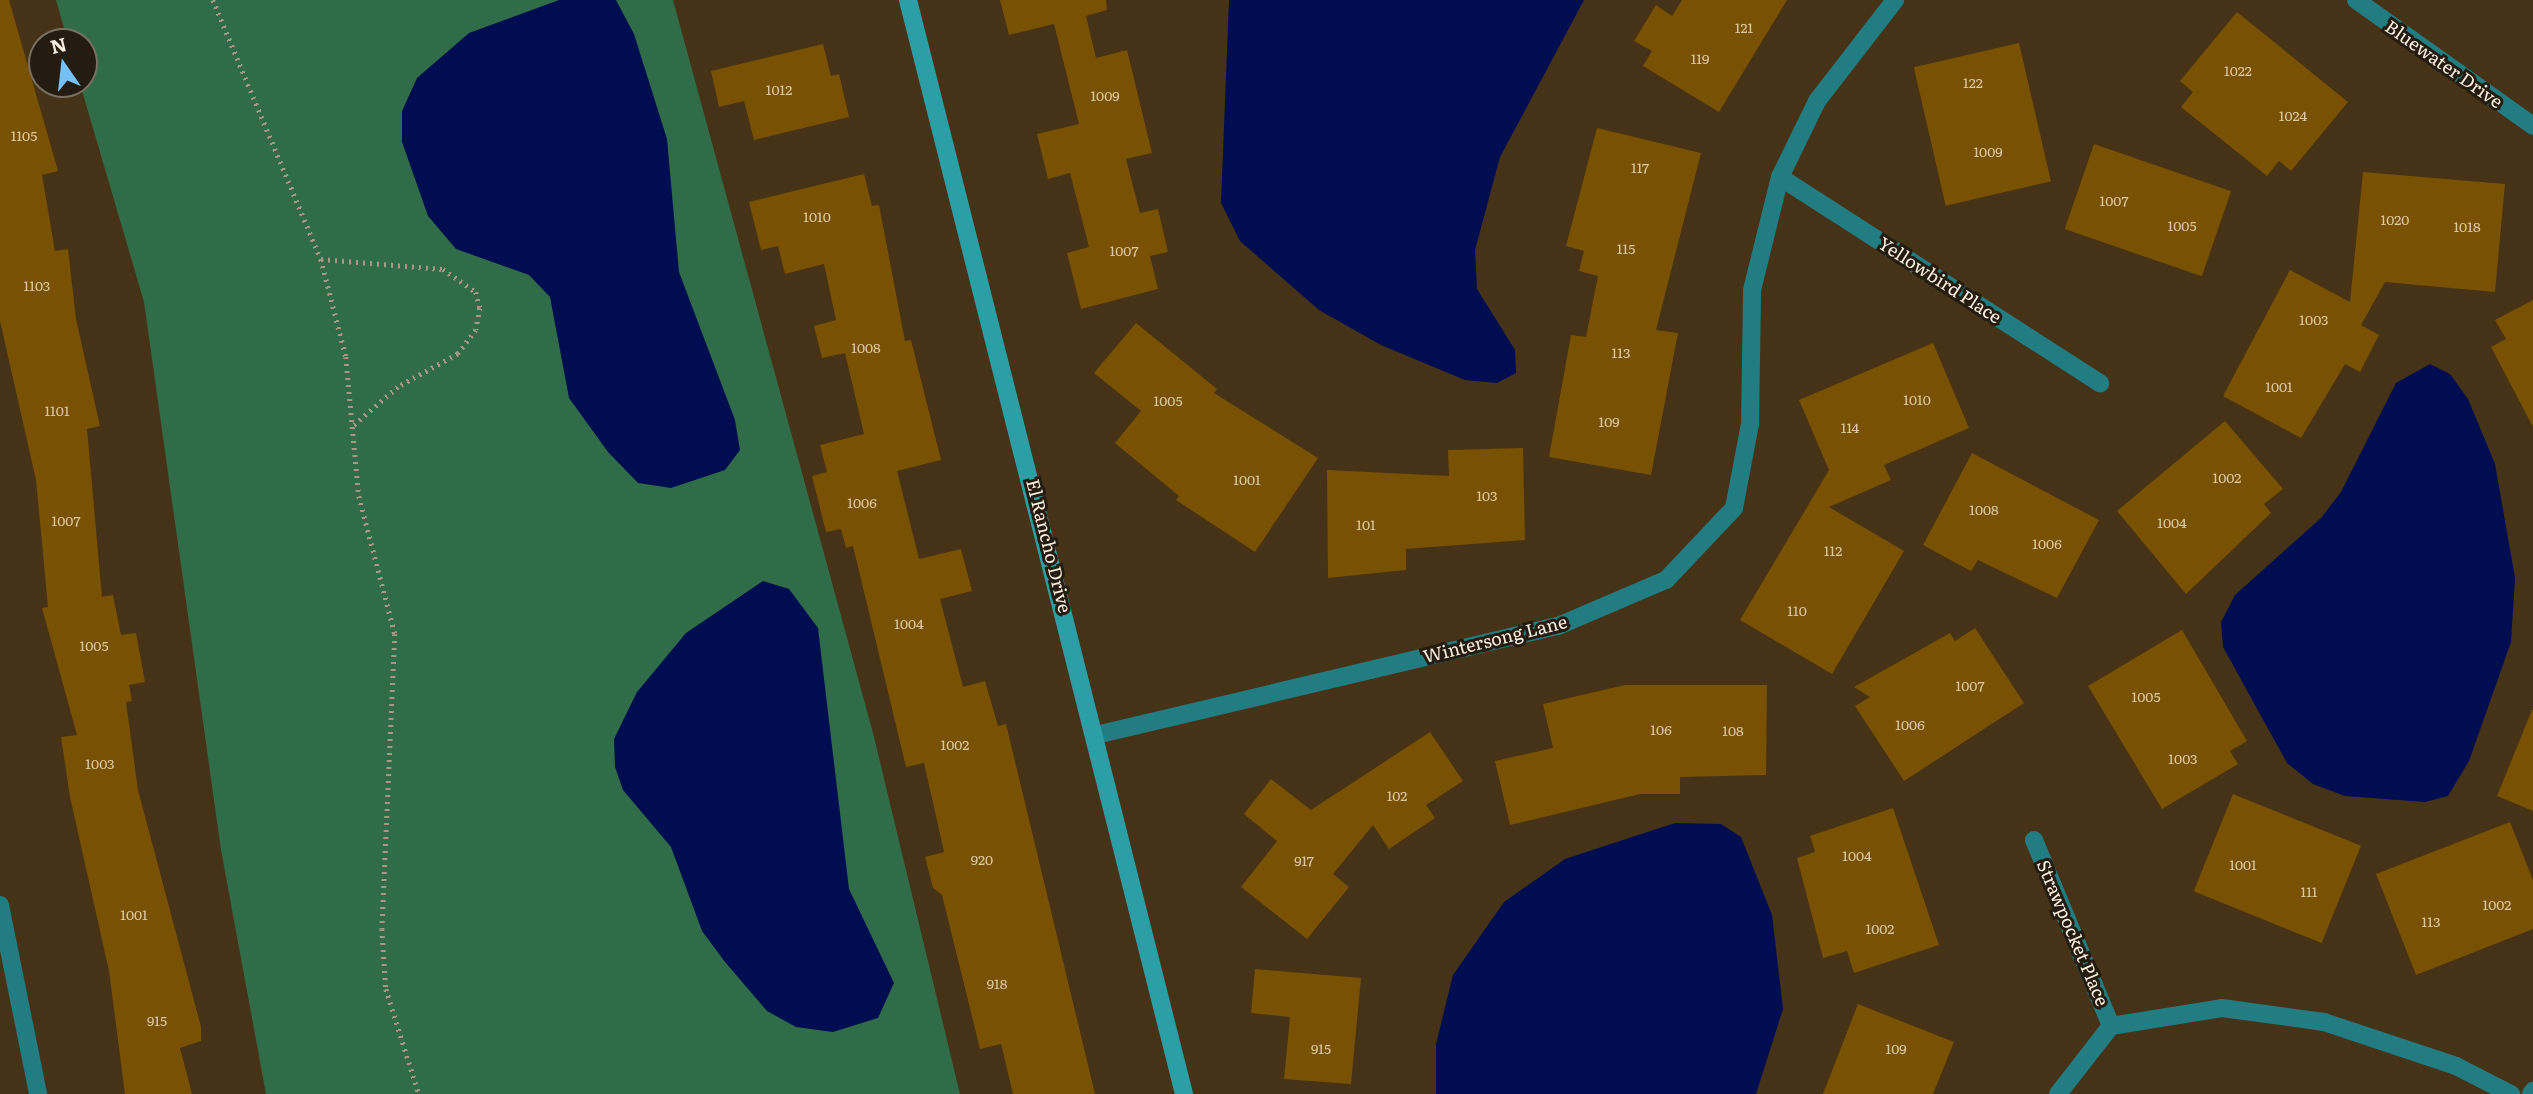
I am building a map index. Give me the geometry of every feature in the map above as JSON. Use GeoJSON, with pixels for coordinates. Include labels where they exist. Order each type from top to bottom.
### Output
{"type":"FeatureCollection","features":[{"type":"Feature","properties":{"kind":"street","name":"El Rancho Drive"},"geometry":{"type":"LineString","coordinates":[[908,0],[1096,735],[1184,1094]]}},
{"type":"Feature","properties":{"kind":"street","name":"Wintersong Lane"},"geometry":{"type":"LineString","coordinates":[[1096,735],[1558,626],[1666,580],[1734,508],[1750,424],[1752,290],[1780,177],[1817,101],[1895,0]]}},
{"type":"Feature","properties":{"kind":"street","name":"Bluewater Drive"},"geometry":{"type":"LineString","coordinates":[[2357,0],[2533,126]]}},
{"type":"Feature","properties":{"kind":"street","name":"Yellowbird Place"},"geometry":{"type":"LineString","coordinates":[[1780,177],[2100,383]]}},
{"type":"Feature","properties":{"kind":"street","name":"Strawpocket Place"},"geometry":{"type":"LineString","coordinates":[[2034,840],[2112,1026]]}},
{"type":"Feature","properties":{"kind":"street"},"geometry":{"type":"LineString","coordinates":[[0,905],[5,975],[38,1094]]}},
{"type":"Feature","properties":{"kind":"street"},"geometry":{"type":"LineString","coordinates":[[2058,1094],[2112,1026],[2222,1008],[2324,1022],[2456,1066],[2511,1094]]}},
{"type":"Feature","properties":{"kind":"path"},"geometry":{"type":"LineString","coordinates":[[214,0],[321,259],[346,357],[365,529],[395,634],[382,929],[386,989],[419,1094]]}},
{"type":"Feature","properties":{"kind":"path"},"geometry":{"type":"LineString","coordinates":[[321,259],[443,269],[476,292],[480,308],[476,330],[457,354],[398,387],[352,427]]}},
{"type":"Feature","properties":{"kind":"green space"},"geometry":{"type":"Polygon","coordinates":[[[56,0],[673,0],[873,733],[960,1094],[266,1094],[221,850],[144,302],[84,98],[98,98],[98,28],[64,28],[56,0]]]}},
{"type":"Feature","properties":{"kind":"shaded area"},"geometry":{"type":"Polygon","coordinates":[[[559,0],[616,0],[634,34],[667,139],[679,272],[735,420],[740,450],[725,470],[671,488],[638,483],[608,452],[569,398],[550,297],[529,275],[456,249],[428,216],[402,142],[402,111],[417,78],[469,33],[559,0]]]}},
{"type":"Feature","properties":{"kind":"shaded area"},"geometry":{"type":"Polygon","coordinates":[[[1229,0],[1584,0],[1500,157],[1475,250],[1477,289],[1515,350],[1516,373],[1497,383],[1465,380],[1381,345],[1319,310],[1240,241],[1221,203],[1229,0]]]}},
{"type":"Feature","properties":{"kind":"shaded area"},"geometry":{"type":"Polygon","coordinates":[[[2430,364],[2450,374],[2468,399],[2495,464],[2515,578],[2511,642],[2469,761],[2448,796],[2425,802],[2345,796],[2313,784],[2287,763],[2223,647],[2221,622],[2235,595],[2321,518],[2341,492],[2396,383],[2430,364]]]}},
{"type":"Feature","properties":{"kind":"shaded area"},"geometry":{"type":"Polygon","coordinates":[[[763,581],[789,589],[818,628],[849,889],[894,983],[878,1018],[833,1032],[796,1027],[767,1011],[725,962],[702,931],[671,847],[623,790],[615,767],[614,739],[637,692],[686,633],[763,581]]]}},
{"type":"Feature","properties":{"kind":"shaded area"},"geometry":{"type":"Polygon","coordinates":[[[1675,823],[1721,824],[1741,837],[1772,915],[1783,1009],[1756,1094],[1436,1094],[1436,1044],[1453,975],[1504,902],[1565,859],[1675,823]]]}},
{"type":"Feature","properties":{"kind":"building"},"geometry":{"type":"Polygon","coordinates":[[[0,0],[9,0],[28,66],[28,98],[37,98],[58,171],[42,175],[55,251],[68,249],[76,319],[100,426],[87,429],[102,597],[113,595],[121,635],[136,633],[145,682],[129,685],[132,701],[126,702],[138,790],[201,1027],[201,1041],[180,1048],[192,1094],[125,1094],[109,971],[70,797],[61,737],[77,735],[42,608],[48,607],[36,480],[0,321],[0,0]]]}},
{"type":"Feature","properties":{"kind":"building"},"geometry":{"type":"Polygon","coordinates":[[[1000,0],[1106,0],[1107,10],[1086,16],[1096,58],[1127,50],[1152,153],[1126,159],[1140,213],[1158,209],[1168,252],[1150,256],[1158,289],[1081,309],[1067,253],[1089,247],[1070,173],[1048,179],[1037,134],[1079,124],[1054,24],[1009,35],[1000,0]]]}},
{"type":"Feature","properties":{"kind":"building"},"geometry":{"type":"Polygon","coordinates":[[[1682,0],[1787,0],[1719,112],[1643,66],[1652,51],[1634,41],[1656,5],[1672,16],[1682,0]]]}},
{"type":"Feature","properties":{"kind":"building"},"geometry":{"type":"Polygon","coordinates":[[[2237,12],[2348,102],[2291,171],[2279,161],[2267,176],[2181,107],[2193,92],[2180,81],[2237,12]]]}},
{"type":"Feature","properties":{"kind":"building"},"geometry":{"type":"Polygon","coordinates":[[[2019,43],[2051,181],[1946,206],[1914,67],[2019,43]]]}},
{"type":"Feature","properties":{"kind":"building"},"geometry":{"type":"Polygon","coordinates":[[[823,44],[831,76],[839,74],[849,117],[754,140],[744,101],[719,107],[711,71],[823,44]]]}},
{"type":"Feature","properties":{"kind":"building"},"geometry":{"type":"Polygon","coordinates":[[[1597,128],[1701,153],[1656,330],[1678,333],[1651,475],[1549,457],[1571,335],[1586,337],[1598,276],[1579,271],[1584,251],[1566,246],[1597,128]]]}},
{"type":"Feature","properties":{"kind":"building"},"geometry":{"type":"Polygon","coordinates":[[[2094,144],[2231,191],[2202,276],[2065,229],[2094,144]]]}},
{"type":"Feature","properties":{"kind":"building"},"geometry":{"type":"Polygon","coordinates":[[[2363,172],[2505,184],[2495,292],[2385,282],[2361,325],[2379,335],[2360,372],[2345,364],[2301,438],[2223,396],[2290,270],[2350,302],[2363,172]]]}},
{"type":"Feature","properties":{"kind":"building"},"geometry":{"type":"Polygon","coordinates":[[[864,174],[872,206],[879,205],[905,341],[911,340],[941,460],[897,471],[919,559],[961,549],[972,591],[940,599],[963,687],[985,681],[998,726],[1006,724],[1095,1094],[1013,1094],[1001,1044],[980,1049],[942,895],[933,888],[925,857],[944,852],[924,763],[906,767],[853,546],[846,548],[841,529],[826,532],[812,476],[827,472],[820,445],[864,434],[845,353],[822,358],[814,326],[836,320],[824,264],[785,274],[778,246],[761,250],[749,202],[864,174]]]}},
{"type":"Feature","properties":{"kind":"building"},"geometry":{"type":"Polygon","coordinates":[[[2533,300],[2533,427],[2491,347],[2506,339],[2495,320],[2533,300]]]}},
{"type":"Feature","properties":{"kind":"building"},"geometry":{"type":"Polygon","coordinates":[[[1136,323],[1217,389],[1214,393],[1318,458],[1255,552],[1176,500],[1179,496],[1115,443],[1141,411],[1094,373],[1136,323]]]}},
{"type":"Feature","properties":{"kind":"building"},"geometry":{"type":"Polygon","coordinates":[[[1933,343],[1969,428],[1884,465],[1891,480],[1829,507],[1904,551],[1832,674],[1740,620],[1829,470],[1799,400],[1933,343]]]}},
{"type":"Feature","properties":{"kind":"building"},"geometry":{"type":"Polygon","coordinates":[[[2225,421],[2283,489],[2264,504],[2271,513],[2186,594],[2117,511],[2225,421]]]}},
{"type":"Feature","properties":{"kind":"building"},"geometry":{"type":"Polygon","coordinates":[[[1523,448],[1525,540],[1406,549],[1406,570],[1328,578],[1327,470],[1449,476],[1448,450],[1523,448]]]}},
{"type":"Feature","properties":{"kind":"building"},"geometry":{"type":"Polygon","coordinates":[[[1972,453],[2099,520],[2057,598],[1978,560],[1971,571],[1923,545],[1972,453]]]}},
{"type":"Feature","properties":{"kind":"building"},"geometry":{"type":"Polygon","coordinates":[[[1975,628],[2024,703],[1904,781],[1855,706],[1870,697],[1854,687],[1950,633],[1955,641],[1975,628]]]}},
{"type":"Feature","properties":{"kind":"building"},"geometry":{"type":"Polygon","coordinates":[[[2182,630],[2247,741],[2230,751],[2238,764],[2162,809],[2088,686],[2182,630]]]}},
{"type":"Feature","properties":{"kind":"building"},"geometry":{"type":"Polygon","coordinates":[[[1625,685],[1767,685],[1766,775],[1680,777],[1680,794],[1640,794],[1510,825],[1495,761],[1553,748],[1543,704],[1625,685]]]}},
{"type":"Feature","properties":{"kind":"building"},"geometry":{"type":"Polygon","coordinates":[[[2533,710],[2533,811],[2497,796],[2533,710]]]}},
{"type":"Feature","properties":{"kind":"building"},"geometry":{"type":"Polygon","coordinates":[[[1430,732],[1463,781],[1426,805],[1435,818],[1389,849],[1373,825],[1333,874],[1349,887],[1307,939],[1241,887],[1277,841],[1244,814],[1271,779],[1311,810],[1430,732]]]}},
{"type":"Feature","properties":{"kind":"building"},"geometry":{"type":"Polygon","coordinates":[[[2233,794],[2361,846],[2322,943],[2194,891],[2233,794]]]}},
{"type":"Feature","properties":{"kind":"building"},"geometry":{"type":"Polygon","coordinates":[[[1893,808],[1939,945],[1854,973],[1847,951],[1823,958],[1797,858],[1815,852],[1810,836],[1893,808]]]}},
{"type":"Feature","properties":{"kind":"building"},"geometry":{"type":"Polygon","coordinates":[[[2510,822],[2533,880],[2533,929],[2416,975],[2376,874],[2510,822]]]}},
{"type":"Feature","properties":{"kind":"building"},"geometry":{"type":"Polygon","coordinates":[[[1255,969],[1361,978],[1351,1084],[1284,1079],[1290,1017],[1251,1013],[1255,969]]]}},
{"type":"Feature","properties":{"kind":"building"},"geometry":{"type":"Polygon","coordinates":[[[1858,1004],[1954,1042],[1933,1094],[1823,1094],[1858,1004]]]}}]}
